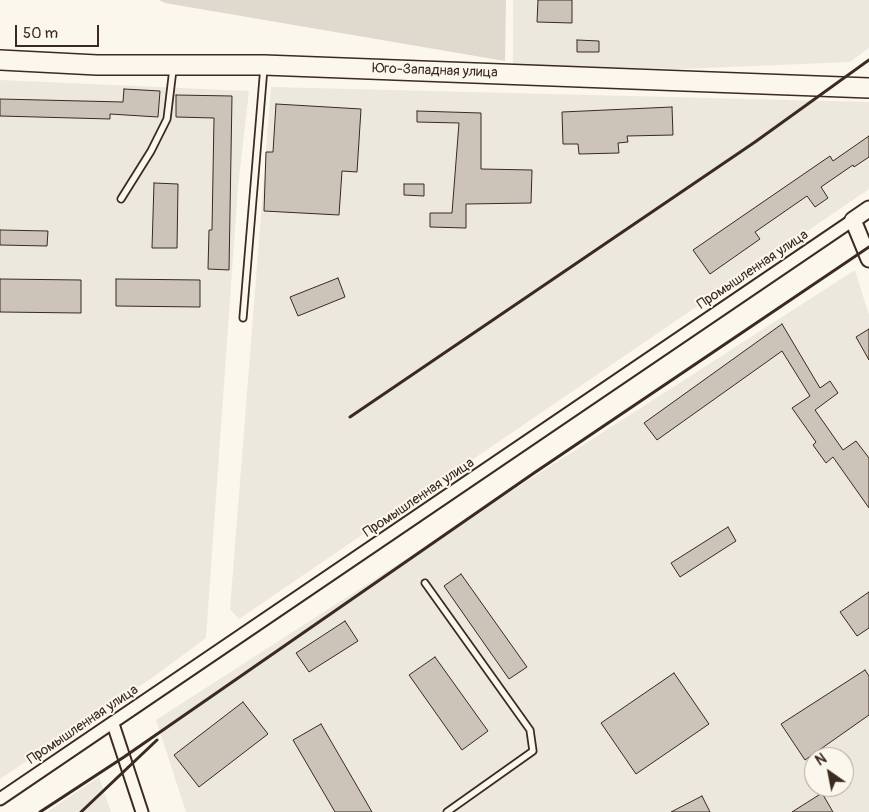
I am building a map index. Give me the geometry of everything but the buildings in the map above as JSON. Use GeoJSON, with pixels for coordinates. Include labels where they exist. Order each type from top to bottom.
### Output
{"type":"FeatureCollection","features":[{"type":"Feature","properties":{"kind":"main road","name":"Юго-Западная улица"},"geometry":{"type":"LineString","coordinates":[[0,60],[97,65],[174,63],[264,65],[869,88]]}},
{"type":"Feature","properties":{"kind":"street"},"geometry":{"type":"LineString","coordinates":[[869,209],[853,220],[869,258]]}},
{"type":"Feature","properties":{"kind":"street","name":"Промышленная улица"},"geometry":{"type":"LineString","coordinates":[[0,799],[853,220]]}},
{"type":"Feature","properties":{"kind":"street"},"geometry":{"type":"LineString","coordinates":[[113,724],[142,812]]}},
{"type":"Feature","properties":{"kind":"lane"},"geometry":{"type":"LineString","coordinates":[[121,199],[151,151],[166,119],[174,63]]}},
{"type":"Feature","properties":{"kind":"lane"},"geometry":{"type":"LineString","coordinates":[[243,318],[264,65]]}},
{"type":"Feature","properties":{"kind":"lane"},"geometry":{"type":"LineString","coordinates":[[425,583],[530,730],[532,751],[447,812]]}},
{"type":"Feature","properties":{"kind":"shaded area"},"geometry":{"type":"Polygon","coordinates":[[[159,0],[506,0],[505,61],[165,3],[159,0]]]}},
{"type":"Feature","properties":{"kind":"shaded area"},"geometry":{"type":"Polygon","coordinates":[[[513,0],[869,0],[869,48],[850,62],[682,69],[513,65],[513,0]]]}},
{"type":"Feature","properties":{"kind":"shaded area"},"geometry":{"type":"Polygon","coordinates":[[[0,80],[249,91],[238,187],[206,638],[152,678],[0,779],[0,80]]]}},
{"type":"Feature","properties":{"kind":"shaded area"},"geometry":{"type":"Polygon","coordinates":[[[271,87],[869,102],[869,189],[239,619],[230,609],[271,87]]]}},
{"type":"Feature","properties":{"kind":"shaded area"},"geometry":{"type":"Polygon","coordinates":[[[855,270],[869,315],[869,812],[186,812],[156,720],[855,270]]]}},
{"type":"Feature","properties":{"kind":"shaded area"},"geometry":{"type":"Polygon","coordinates":[[[99,777],[111,812],[47,812],[99,777]]]}},
{"type":"Feature","properties":{"kind":"railway"},"geometry":{"type":"LineString","coordinates":[[350,417],[755,142],[869,60]]}},
{"type":"Feature","properties":{"kind":"railway"},"geometry":{"type":"LineString","coordinates":[[40,812],[124,757],[534,473],[869,247]]}},
{"type":"Feature","properties":{"kind":"railway"},"geometry":{"type":"LineString","coordinates":[[81,812],[157,740]]}}]}
